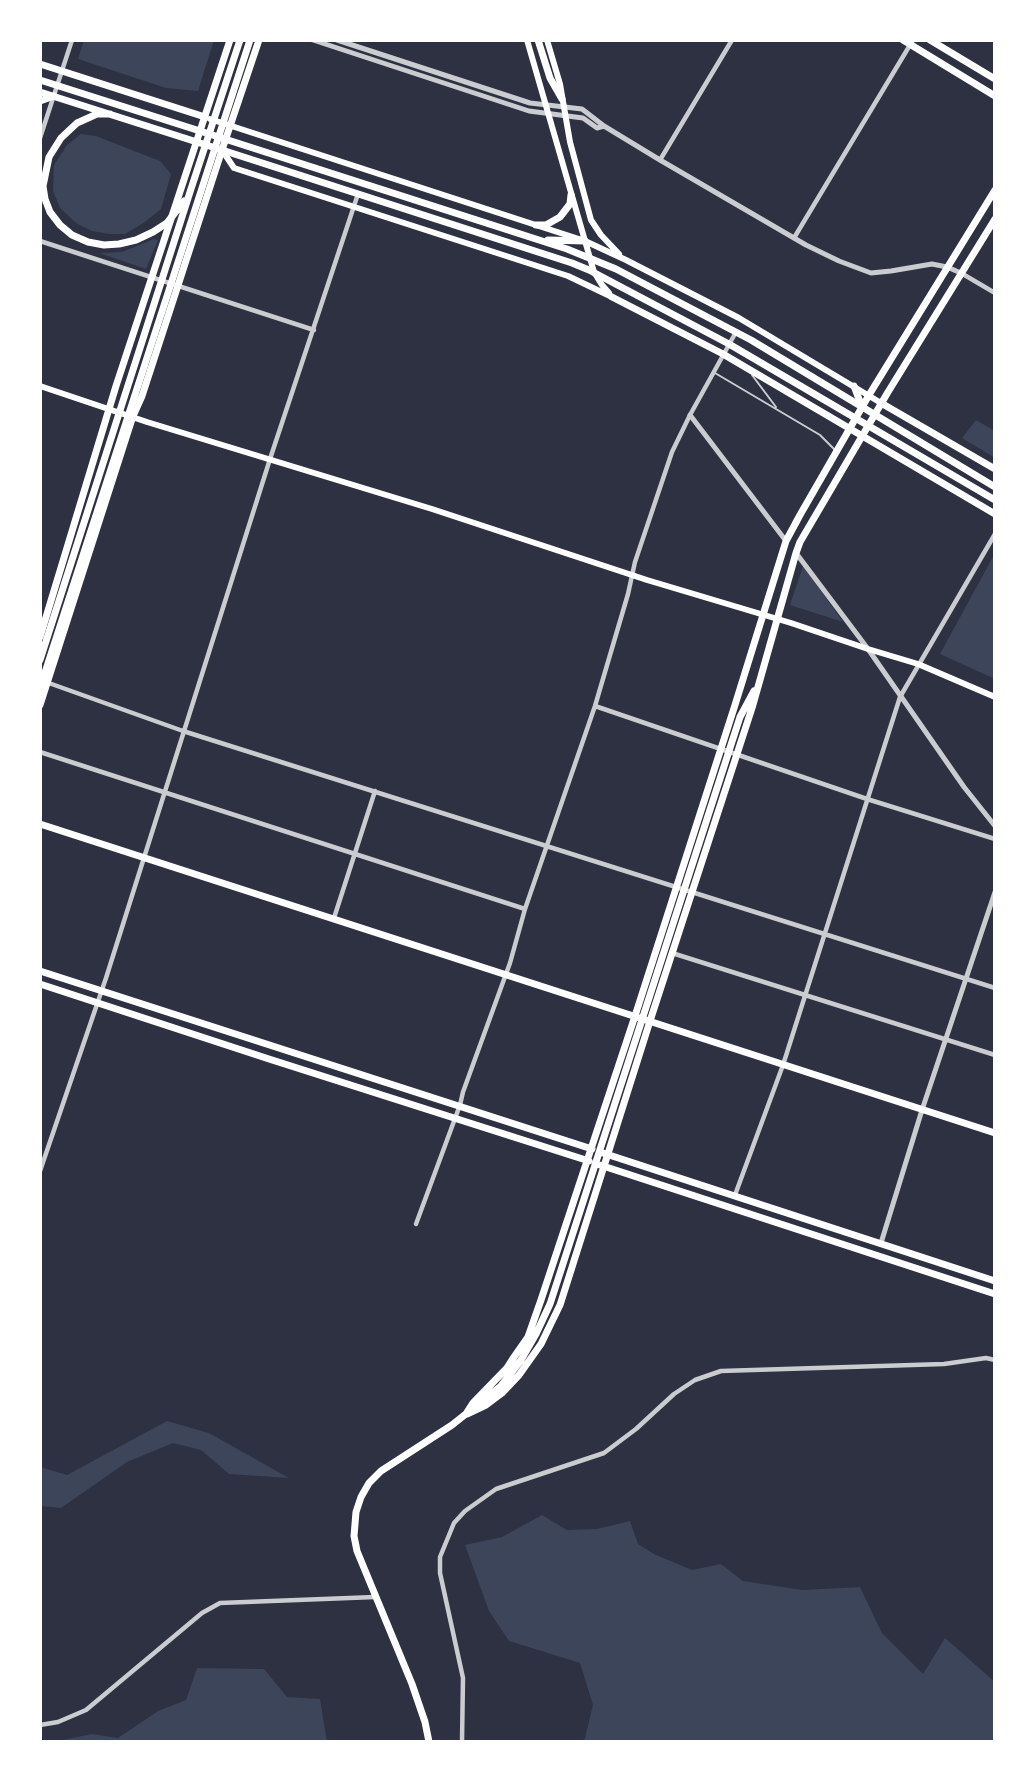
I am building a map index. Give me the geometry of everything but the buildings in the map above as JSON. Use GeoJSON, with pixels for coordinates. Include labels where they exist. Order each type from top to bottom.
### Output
{"type":"FeatureCollection","features":[{"type":"Feature","properties":{"kind":"main road"},"geometry":{"type":"LineString","coordinates":[[40,637],[109,409],[230,40]]}},
{"type":"Feature","properties":{"kind":"main road"},"geometry":{"type":"LineString","coordinates":[[40,660],[240,40]]}},
{"type":"Feature","properties":{"kind":"main road"},"geometry":{"type":"LineString","coordinates":[[40,705],[43,684],[250,40]]}},
{"type":"Feature","properties":{"kind":"main road"},"geometry":{"type":"LineString","coordinates":[[43,684],[142,396],[259,40]]}},
{"type":"Feature","properties":{"kind":"main road"},"geometry":{"type":"LineString","coordinates":[[527,40],[594,272],[612,297]]}},
{"type":"Feature","properties":{"kind":"main road"},"geometry":{"type":"LineString","coordinates":[[538,40],[550,78],[563,103]]}},
{"type":"Feature","properties":{"kind":"main road"},"geometry":{"type":"LineString","coordinates":[[547,40],[591,220],[612,248],[626,260]]}},
{"type":"Feature","properties":{"kind":"main road"},"geometry":{"type":"LineString","coordinates":[[930,40],[995,79]]}},
{"type":"Feature","properties":{"kind":"main road"},"geometry":{"type":"LineString","coordinates":[[909,42],[995,96]]}},
{"type":"Feature","properties":{"kind":"main road"},"geometry":{"type":"LineString","coordinates":[[40,64],[585,241],[739,318],[995,469]]}},
{"type":"Feature","properties":{"kind":"main road"},"geometry":{"type":"LineString","coordinates":[[40,80],[590,258],[736,332],[995,487]]}},
{"type":"Feature","properties":{"kind":"main road"},"geometry":{"type":"LineString","coordinates":[[40,92],[572,262],[729,344],[995,500]]}},
{"type":"Feature","properties":{"kind":"main road"},"geometry":{"type":"LineString","coordinates":[[40,101],[54,96]]}},
{"type":"Feature","properties":{"kind":"main road"},"geometry":{"type":"LineString","coordinates":[[110,114],[97,114],[77,123],[61,138],[49,157],[43,186],[45,199],[50,212],[60,225],[72,235],[88,242],[104,245],[136,240],[167,223],[190,192]]}},
{"type":"Feature","properties":{"kind":"main road"},"geometry":{"type":"LineString","coordinates":[[222,150],[234,168],[568,276],[723,354],[995,514]]}},
{"type":"Feature","properties":{"kind":"main road"},"geometry":{"type":"LineString","coordinates":[[466,1414],[507,1368],[528,1337],[635,1016],[786,541],[869,395],[995,190]]}},
{"type":"Feature","properties":{"kind":"main road"},"geometry":{"type":"LineString","coordinates":[[536,225],[546,225],[560,217],[570,204],[571,194]]}},
{"type":"Feature","properties":{"kind":"main road"},"geometry":{"type":"LineString","coordinates":[[466,1414],[486,1405],[519,1375],[541,1344],[560,1305],[752,708],[796,553],[881,403],[995,219]]}},
{"type":"Feature","properties":{"kind":"main road"},"geometry":{"type":"LineString","coordinates":[[537,240],[585,241]]}},
{"type":"Feature","properties":{"kind":"main road"},"geometry":{"type":"LineString","coordinates":[[40,386],[918,664],[995,697]]}},
{"type":"Feature","properties":{"kind":"main road"},"geometry":{"type":"LineString","coordinates":[[854,386],[862,407]]}},
{"type":"Feature","properties":{"kind":"main road"},"geometry":{"type":"LineString","coordinates":[[835,420],[856,418]]}},
{"type":"Feature","properties":{"kind":"main road"},"geometry":{"type":"LineString","coordinates":[[740,717],[745,675]]}},
{"type":"Feature","properties":{"kind":"main road"},"geometry":{"type":"LineString","coordinates":[[429,1742],[412,1685],[357,1551],[354,1536],[356,1512],[369,1483],[381,1471],[437,1436],[501,1386],[537,1334],[550,1304],[740,717],[760,679]]}},
{"type":"Feature","properties":{"kind":"main road"},"geometry":{"type":"LineString","coordinates":[[40,824],[995,1133]]}},
{"type":"Feature","properties":{"kind":"main road"},"geometry":{"type":"LineString","coordinates":[[40,971],[460,1105],[995,1281]]}},
{"type":"Feature","properties":{"kind":"main road"},"geometry":{"type":"LineString","coordinates":[[40,984],[995,1294]]}},
{"type":"Feature","properties":{"kind":"street"},"geometry":{"type":"LineString","coordinates":[[40,138],[72,40]]}},
{"type":"Feature","properties":{"kind":"street"},"geometry":{"type":"LineString","coordinates":[[313,40],[529,111],[583,118],[597,128],[604,126]]}},
{"type":"Feature","properties":{"kind":"street"},"geometry":{"type":"LineString","coordinates":[[337,40],[530,103],[563,103],[582,109],[604,126],[660,160],[839,261],[871,273],[932,264],[947,267],[995,293]]}},
{"type":"Feature","properties":{"kind":"street"},"geometry":{"type":"LineString","coordinates":[[660,160],[732,40]]}},
{"type":"Feature","properties":{"kind":"street"},"geometry":{"type":"LineString","coordinates":[[794,238],[909,42]]}},
{"type":"Feature","properties":{"kind":"street"},"geometry":{"type":"LineString","coordinates":[[40,1171],[97,1003],[270,459],[358,194]]}},
{"type":"Feature","properties":{"kind":"street"},"geometry":{"type":"LineString","coordinates":[[40,241],[314,330]]}},
{"type":"Feature","properties":{"kind":"street"},"geometry":{"type":"LineString","coordinates":[[416,1224],[506,974],[595,706],[635,562],[672,452],[736,332]]}},
{"type":"Feature","properties":{"kind":"street"},"geometry":{"type":"LineString","coordinates":[[690,415],[786,541]]}},
{"type":"Feature","properties":{"kind":"street"},"geometry":{"type":"LineString","coordinates":[[735,1195],[783,1065],[900,697],[995,534]]}},
{"type":"Feature","properties":{"kind":"street"},"geometry":{"type":"LineString","coordinates":[[796,553],[995,826]]}},
{"type":"Feature","properties":{"kind":"street"},"geometry":{"type":"LineString","coordinates":[[43,684],[183,731],[995,988]]}},
{"type":"Feature","properties":{"kind":"street"},"geometry":{"type":"LineString","coordinates":[[595,706],[867,799],[995,839]]}},
{"type":"Feature","properties":{"kind":"street"},"geometry":{"type":"LineString","coordinates":[[40,752],[526,909]]}},
{"type":"Feature","properties":{"kind":"street"},"geometry":{"type":"LineString","coordinates":[[334,919],[375,791]]}},
{"type":"Feature","properties":{"kind":"street"},"geometry":{"type":"LineString","coordinates":[[881,1244],[922,1110],[995,891]]}},
{"type":"Feature","properties":{"kind":"street"},"geometry":{"type":"LineString","coordinates":[[985,920],[995,923]]}},
{"type":"Feature","properties":{"kind":"street"},"geometry":{"type":"LineString","coordinates":[[672,953],[995,1055]]}},
{"type":"Feature","properties":{"kind":"street"},"geometry":{"type":"LineString","coordinates":[[462,1742],[463,1678],[440,1573],[440,1557],[454,1523],[465,1511],[496,1489],[604,1453],[636,1429],[674,1394],[695,1380],[721,1371],[995,1360]]}},
{"type":"Feature","properties":{"kind":"street"},"geometry":{"type":"LineString","coordinates":[[40,1725],[58,1722],[86,1710],[202,1613],[220,1603],[375,1597]]}},
{"type":"Feature","properties":{"kind":"lane"},"geometry":{"type":"LineString","coordinates":[[748,369],[779,411]]}},
{"type":"Feature","properties":{"kind":"lane"},"geometry":{"type":"LineString","coordinates":[[713,373],[820,435],[837,452]]}},
{"type":"Feature","properties":{"kind":"shaded area"},"geometry":{"type":"Polygon","coordinates":[[[84,40],[214,40],[198,91],[166,88],[78,59],[84,40]]]}},
{"type":"Feature","properties":{"kind":"shaded area"},"geometry":{"type":"Polygon","coordinates":[[[81,134],[96,136],[160,161],[171,174],[161,209],[125,234],[109,234],[92,231],[76,223],[60,208],[53,191],[54,165],[67,145],[81,134]]]}},
{"type":"Feature","properties":{"kind":"shaded area"},"geometry":{"type":"Polygon","coordinates":[[[154,239],[158,240],[146,269],[99,253],[122,252],[154,239]]]}},
{"type":"Feature","properties":{"kind":"shaded area"},"geometry":{"type":"Polygon","coordinates":[[[976,420],[995,431],[995,458],[962,438],[976,420]]]}},
{"type":"Feature","properties":{"kind":"shaded area"},"geometry":{"type":"Polygon","coordinates":[[[995,553],[995,679],[940,654],[995,553]]]}},
{"type":"Feature","properties":{"kind":"shaded area"},"geometry":{"type":"Polygon","coordinates":[[[803,566],[843,622],[790,605],[803,566]]]}},
{"type":"Feature","properties":{"kind":"shaded area"},"geometry":{"type":"Polygon","coordinates":[[[167,1421],[209,1433],[289,1478],[229,1474],[201,1450],[173,1443],[127,1462],[61,1508],[40,1506],[40,1467],[67,1475],[167,1421]]]}},
{"type":"Feature","properties":{"kind":"shaded area"},"geometry":{"type":"Polygon","coordinates":[[[542,1515],[567,1530],[597,1529],[630,1521],[638,1544],[692,1570],[721,1564],[743,1581],[802,1590],[860,1587],[882,1633],[923,1674],[945,1638],[995,1682],[995,1742],[584,1742],[593,1705],[580,1663],[509,1641],[489,1611],[465,1545],[502,1537],[542,1515]]]}},
{"type":"Feature","properties":{"kind":"shaded area"},"geometry":{"type":"Polygon","coordinates":[[[197,1668],[264,1669],[287,1697],[320,1699],[327,1742],[52,1742],[92,1734],[118,1738],[158,1711],[186,1700],[197,1668]]]}}]}
